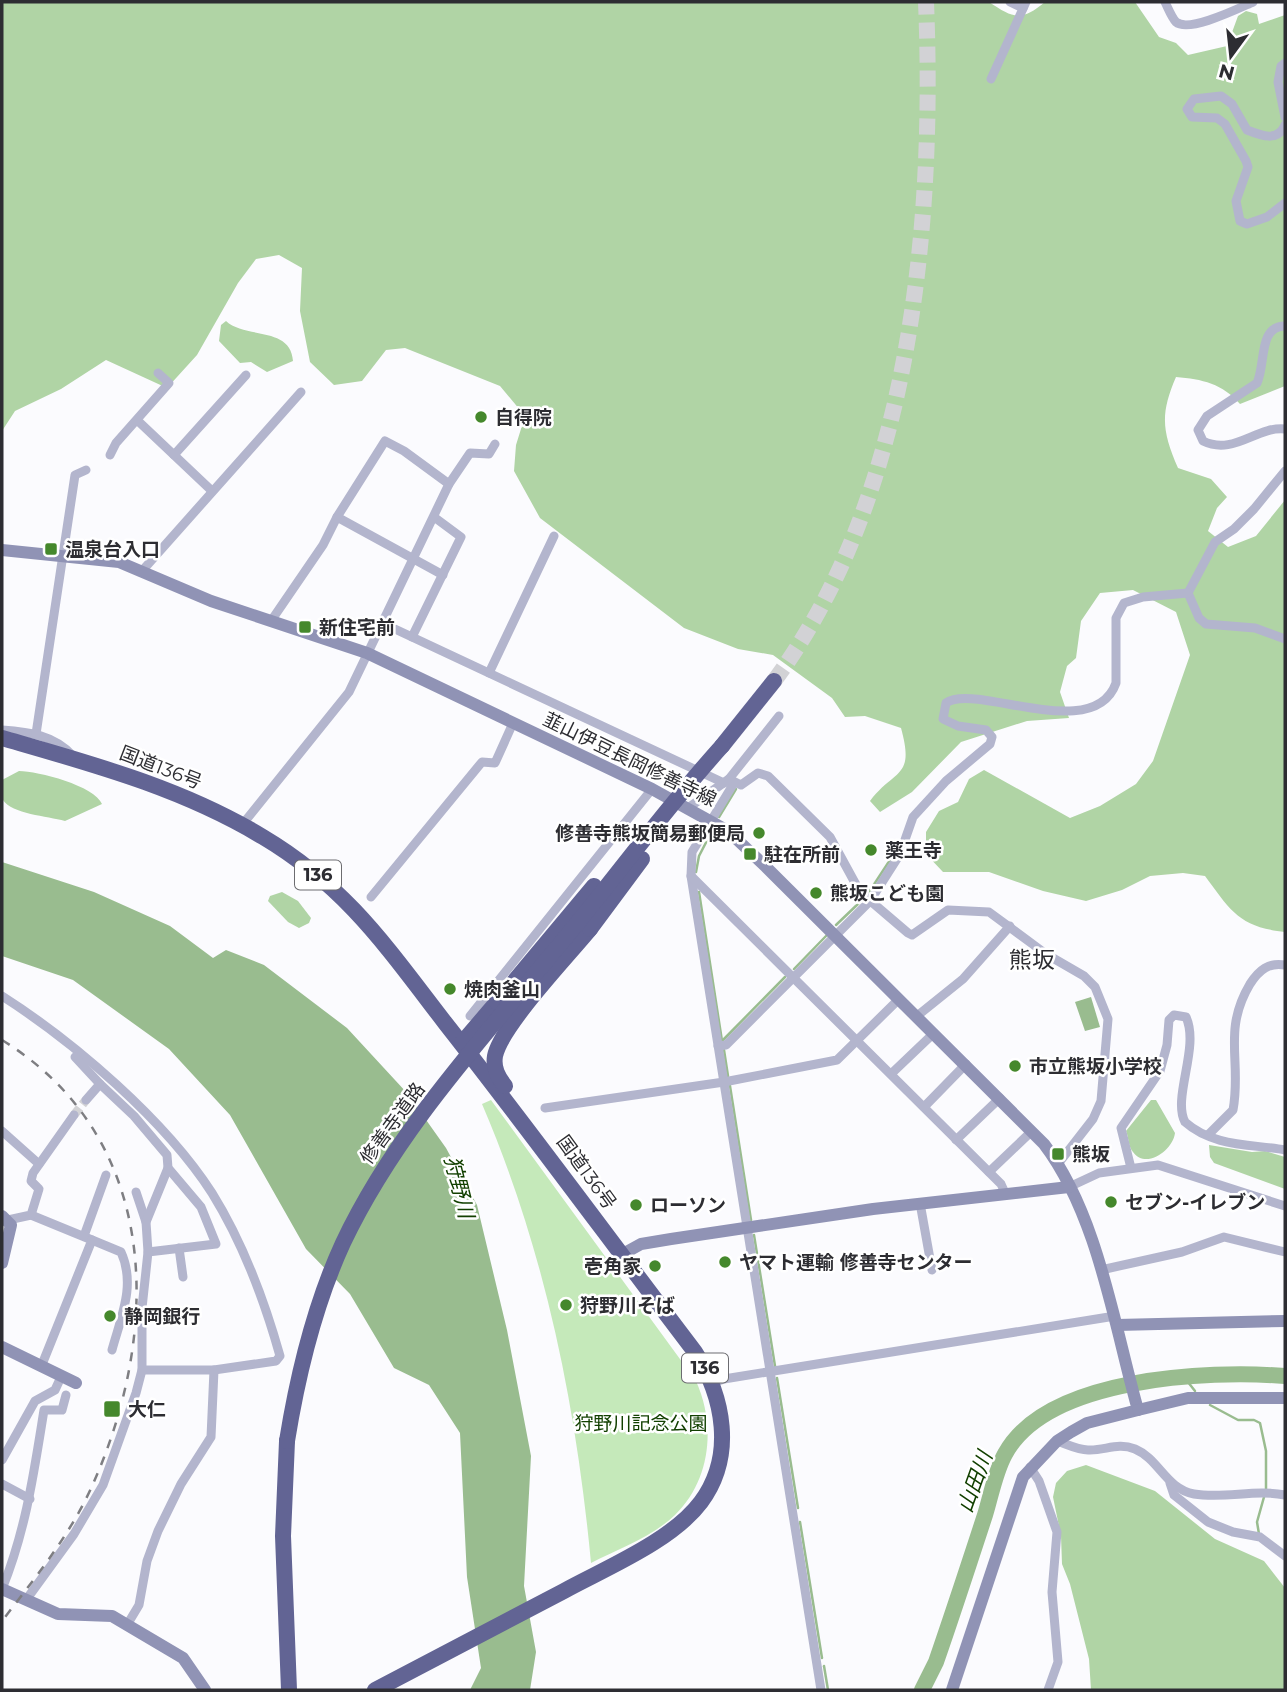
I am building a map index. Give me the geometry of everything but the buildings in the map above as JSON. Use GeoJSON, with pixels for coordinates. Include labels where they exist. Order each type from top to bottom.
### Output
{"type":"FeatureCollection","features":[{"type":"Feature","properties":{"kind":"highway","name":"修善寺道路"},"geometry":{"type":"LineString","coordinates":[[289,1690],[282,1536],[287,1441],[303,1357],[343,1244],[375,1183],[415,1124],[774,681]]}},
{"type":"Feature","properties":{"kind":"highway","name":"国道136号"},"geometry":{"type":"LineString","coordinates":[[2,738],[165,788],[242,825],[297,860],[350,903],[392,949],[538,1142],[695,1352],[712,1384],[719,1404],[722,1437],[715,1474],[704,1497],[671,1531],[585,1580],[375,1690]]}},
{"type":"Feature","properties":{"kind":"highway"},"geometry":{"type":"LineString","coordinates":[[538,1142],[529,1118],[496,1074],[495,1055],[502,1039],[696,787],[722,746]]}},
{"type":"Feature","properties":{"kind":"highway"},"geometry":{"type":"LineString","coordinates":[[462,1043],[477,1017],[497,1002],[677,790],[694,778]]}},
{"type":"Feature","properties":{"kind":"highway"},"geometry":{"type":"LineString","coordinates":[[472,1057],[502,1039]]}},
{"type":"Feature","properties":{"kind":"main road","name":"韮山伊豆長岡修善寺線"},"geometry":{"type":"LineString","coordinates":[[2,550],[110,559],[211,601],[367,653],[652,789],[735,836],[1000,1098],[1032,1131],[1058,1164],[1101,1270],[1137,1407]]}},
{"type":"Feature","properties":{"kind":"main road"},"geometry":{"type":"LineString","coordinates":[[621,1255],[641,1244],[920,1203],[1069,1187]]}},
{"type":"Feature","properties":{"kind":"main road"},"geometry":{"type":"LineString","coordinates":[[2,1263],[11,1232],[5,1218]]}},
{"type":"Feature","properties":{"kind":"main road"},"geometry":{"type":"LineString","coordinates":[[1116,1320],[1285,1321]]}},
{"type":"Feature","properties":{"kind":"main road"},"geometry":{"type":"LineString","coordinates":[[2,1347],[76,1382]]}},
{"type":"Feature","properties":{"kind":"main road"},"geometry":{"type":"LineString","coordinates":[[952,1690],[1017,1487],[1030,1467],[1057,1441],[1087,1423],[1137,1407],[1188,1398],[1285,1398]]}},
{"type":"Feature","properties":{"kind":"main road"},"geometry":{"type":"LineString","coordinates":[[2,1589],[58,1614],[105,1614],[183,1658],[205,1690]]}},
{"type":"Feature","properties":{"kind":"street"},"geometry":{"type":"LineString","coordinates":[[991,79],[1025,5],[1010,2]]}},
{"type":"Feature","properties":{"kind":"street"},"geometry":{"type":"LineString","coordinates":[[1165,2],[1176,22],[1182,24],[1210,20],[1253,2]]}},
{"type":"Feature","properties":{"kind":"street"},"geometry":{"type":"LineString","coordinates":[[1285,62],[1280,66],[1278,82],[1285,117]]}},
{"type":"Feature","properties":{"kind":"street"},"geometry":{"type":"LineString","coordinates":[[1285,125],[1280,133],[1270,137],[1247,130],[1232,104],[1221,96],[1194,99],[1187,109],[1192,117],[1217,118],[1225,124],[1246,161],[1248,167],[1236,201],[1240,221],[1247,224],[1267,217],[1285,204]]}},
{"type":"Feature","properties":{"kind":"street"},"geometry":{"type":"LineString","coordinates":[[1285,326],[1276,326],[1268,334],[1257,383],[1208,416],[1198,430],[1203,441],[1225,445],[1240,443],[1269,430],[1285,429]]}},
{"type":"Feature","properties":{"kind":"street"},"geometry":{"type":"LineString","coordinates":[[110,455],[113,447],[169,383],[158,373]]}},
{"type":"Feature","properties":{"kind":"street"},"geometry":{"type":"LineString","coordinates":[[174,454],[246,375]]}},
{"type":"Feature","properties":{"kind":"street"},"geometry":{"type":"LineString","coordinates":[[142,571],[301,392]]}},
{"type":"Feature","properties":{"kind":"street"},"geometry":{"type":"LineString","coordinates":[[137,420],[212,491]]}},
{"type":"Feature","properties":{"kind":"street"},"geometry":{"type":"LineString","coordinates":[[271,621],[323,545],[337,517],[385,441],[404,451],[449,484]]}},
{"type":"Feature","properties":{"kind":"street"},"geometry":{"type":"LineString","coordinates":[[242,825],[349,692],[449,484],[470,453],[489,454],[495,444]]}},
{"type":"Feature","properties":{"kind":"street"},"geometry":{"type":"LineString","coordinates":[[36,734],[75,475],[86,470]]}},
{"type":"Feature","properties":{"kind":"street"},"geometry":{"type":"LineString","coordinates":[[1188,593],[1215,542],[1234,529],[1254,509],[1285,471]]}},
{"type":"Feature","properties":{"kind":"street"},"geometry":{"type":"LineString","coordinates":[[337,517],[412,561],[443,575]]}},
{"type":"Feature","properties":{"kind":"street"},"geometry":{"type":"LineString","coordinates":[[412,638],[461,537],[434,517]]}},
{"type":"Feature","properties":{"kind":"street"},"geometry":{"type":"LineString","coordinates":[[488,673],[554,536]]}},
{"type":"Feature","properties":{"kind":"street"},"geometry":{"type":"LineString","coordinates":[[1188,593],[1199,618],[1206,624],[1255,628],[1285,639]]}},
{"type":"Feature","properties":{"kind":"street"},"geometry":{"type":"LineString","coordinates":[[718,1046],[726,1045],[870,901],[900,854],[913,817],[946,781],[990,744],[992,737],[986,730],[958,726],[943,719],[946,704],[963,697],[1038,711],[1097,705],[1112,692],[1116,683],[1116,618],[1124,603],[1156,595],[1188,593]]}},
{"type":"Feature","properties":{"kind":"street"},"geometry":{"type":"LineString","coordinates":[[382,623],[729,781],[741,785],[758,773],[768,776],[830,837],[856,887],[912,934],[942,912],[959,909],[989,912],[1046,954],[1084,976],[1095,987],[1106,1012],[1107,1046],[1098,1110],[1058,1164]]}},
{"type":"Feature","properties":{"kind":"street"},"geometry":{"type":"LineString","coordinates":[[779,716],[729,781],[711,821],[692,852],[691,876],[821,1690]]}},
{"type":"Feature","properties":{"kind":"street"},"geometry":{"type":"LineString","coordinates":[[371,897],[482,762],[495,763],[513,723]]}},
{"type":"Feature","properties":{"kind":"street"},"geometry":{"type":"LineString","coordinates":[[2,730],[36,734],[59,742],[76,759]]}},
{"type":"Feature","properties":{"kind":"street"},"geometry":{"type":"LineString","coordinates":[[688,808],[729,781]]}},
{"type":"Feature","properties":{"kind":"street"},"geometry":{"type":"LineString","coordinates":[[477,1017],[529,953],[533,937],[652,789]]}},
{"type":"Feature","properties":{"kind":"street"},"geometry":{"type":"LineString","coordinates":[[691,876],[989,1172],[1006,1195]]}},
{"type":"Feature","properties":{"kind":"street"},"geometry":{"type":"LineString","coordinates":[[917,1016],[963,979],[1010,926]]}},
{"type":"Feature","properties":{"kind":"street"},"geometry":{"type":"LineString","coordinates":[[1209,1134],[1233,1110],[1233,1030],[1241,1001],[1262,969],[1272,964],[1285,965]]}},
{"type":"Feature","properties":{"kind":"street"},"geometry":{"type":"LineString","coordinates":[[2,996],[69,1046],[148,1116],[194,1168],[222,1212],[253,1275],[280,1356],[276,1361],[214,1370],[142,1370]]}},
{"type":"Feature","properties":{"kind":"street"},"geometry":{"type":"LineString","coordinates":[[545,1108],[724,1082],[837,1060],[899,999]]}},
{"type":"Feature","properties":{"kind":"street"},"geometry":{"type":"LineString","coordinates":[[1131,1168],[1121,1128],[1160,1071],[1167,1045],[1169,1020],[1174,1015],[1186,1017],[1189,1028],[1189,1063],[1181,1113],[1189,1125],[1246,1147],[1262,1145],[1285,1150]]}},
{"type":"Feature","properties":{"kind":"street"},"geometry":{"type":"LineString","coordinates":[[891,1074],[934,1033]]}},
{"type":"Feature","properties":{"kind":"street"},"geometry":{"type":"LineString","coordinates":[[69,1046],[100,1084],[134,1116],[167,1154],[168,1168],[146,1222]]}},
{"type":"Feature","properties":{"kind":"street"},"geometry":{"type":"LineString","coordinates":[[924,1107],[966,1064]]}},
{"type":"Feature","properties":{"kind":"street"},"geometry":{"type":"LineString","coordinates":[[86,1100],[100,1084]]}},
{"type":"Feature","properties":{"kind":"street"},"geometry":{"type":"LineString","coordinates":[[956,1140],[1000,1098]]}},
{"type":"Feature","properties":{"kind":"street"},"geometry":{"type":"LineString","coordinates":[[31,1215],[39,1189],[31,1181],[39,1164],[74,1115]]}},
{"type":"Feature","properties":{"kind":"street"},"geometry":{"type":"LineString","coordinates":[[2,1131],[39,1164]]}},
{"type":"Feature","properties":{"kind":"street"},"geometry":{"type":"LineString","coordinates":[[989,1172],[1032,1131]]}},
{"type":"Feature","properties":{"kind":"street"},"geometry":{"type":"LineString","coordinates":[[1069,1187],[1099,1173],[1158,1165],[1175,1168],[1285,1206]]}},
{"type":"Feature","properties":{"kind":"street"},"geometry":{"type":"LineString","coordinates":[[148,1252],[216,1244],[201,1207],[168,1168]]}},
{"type":"Feature","properties":{"kind":"street"},"geometry":{"type":"LineString","coordinates":[[41,1367],[88,1238],[106,1175]]}},
{"type":"Feature","properties":{"kind":"street"},"geometry":{"type":"LineString","coordinates":[[26,1600],[74,1534],[103,1485],[142,1370],[142,1308],[148,1252],[146,1222],[136,1192]]}},
{"type":"Feature","properties":{"kind":"street"},"geometry":{"type":"LineString","coordinates":[[920,1203],[932,1270]]}},
{"type":"Feature","properties":{"kind":"street"},"geometry":{"type":"LineString","coordinates":[[5,1218],[31,1215],[121,1252],[129,1289],[113,1350]]}},
{"type":"Feature","properties":{"kind":"street"},"geometry":{"type":"LineString","coordinates":[[1101,1270],[1182,1252],[1224,1237],[1285,1252]]}},
{"type":"Feature","properties":{"kind":"street"},"geometry":{"type":"LineString","coordinates":[[179,1248],[183,1277]]}},
{"type":"Feature","properties":{"kind":"street"},"geometry":{"type":"LineString","coordinates":[[712,1384],[770,1372],[1116,1320]]}},
{"type":"Feature","properties":{"kind":"street"},"geometry":{"type":"LineString","coordinates":[[127,1625],[139,1605],[147,1561],[158,1531],[180,1484],[211,1437],[214,1370]]}},
{"type":"Feature","properties":{"kind":"street"},"geometry":{"type":"LineString","coordinates":[[2,1460],[35,1401],[55,1390],[61,1377]]}},
{"type":"Feature","properties":{"kind":"street"},"geometry":{"type":"LineString","coordinates":[[2,1589],[20,1543],[44,1410],[62,1410],[66,1395]]}},
{"type":"Feature","properties":{"kind":"street"},"geometry":{"type":"LineString","coordinates":[[1057,1441],[1090,1451],[1109,1445],[1135,1450],[1170,1483],[1191,1493],[1208,1496],[1266,1492],[1285,1495]]}},
{"type":"Feature","properties":{"kind":"street"},"geometry":{"type":"LineString","coordinates":[[1030,1467],[1040,1481],[1057,1532],[1052,1592],[1058,1662],[1048,1690]]}},
{"type":"Feature","properties":{"kind":"street"},"geometry":{"type":"LineString","coordinates":[[1170,1483],[1174,1495],[1208,1522],[1233,1532],[1260,1538],[1285,1556]]}},
{"type":"Feature","properties":{"kind":"street"},"geometry":{"type":"LineString","coordinates":[[2,1484],[30,1499]]}},
{"type":"Feature","properties":{"kind":"green space","name":"狩野川記念公園"},"geometry":{"type":"Polygon","coordinates":[[[491,1100],[696,1381],[706,1416],[708,1434],[703,1469],[687,1501],[656,1530],[591,1563],[567,1387],[524,1215],[482,1104],[491,1100]]]}},
{"type":"Feature","properties":{"kind":"shaded area"},"geometry":{"type":"Polygon","coordinates":[[[2,2],[989,2],[1004,12],[1017,16],[1030,13],[1045,2],[1135,2],[1159,37],[1176,43],[1188,55],[1227,46],[1238,16],[1246,11],[1257,14],[1259,24],[1285,15],[1285,386],[1240,404],[1219,387],[1195,379],[1176,377],[1167,402],[1165,422],[1178,468],[1211,479],[1227,497],[1217,508],[1208,531],[1228,547],[1256,536],[1285,500],[1285,932],[1269,930],[1246,921],[1230,908],[1205,876],[1183,873],[1150,876],[1122,890],[1086,901],[1043,891],[989,872],[943,872],[926,854],[926,832],[939,811],[958,802],[969,779],[984,770],[1070,818],[1100,806],[1136,784],[1153,761],[1190,655],[1176,612],[1133,590],[1100,593],[1081,621],[1076,658],[1067,666],[1060,692],[1069,718],[1027,721],[961,742],[912,792],[880,812],[870,801],[904,765],[906,756],[901,728],[865,716],[845,717],[832,698],[773,655],[738,649],[684,628],[540,518],[514,471],[516,445],[525,416],[500,386],[405,348],[386,350],[362,381],[334,385],[310,362],[300,311],[302,268],[279,255],[256,259],[238,283],[197,355],[167,388],[106,360],[61,389],[15,411],[2,431],[2,2]]]}},
{"type":"Feature","properties":{"kind":"shaded area"},"geometry":{"type":"Polygon","coordinates":[[[226,321],[244,330],[276,338],[290,350],[293,361],[267,372],[251,362],[240,363],[219,341],[221,325],[226,321]]]}},
{"type":"Feature","properties":{"kind":"shaded area"},"geometry":{"type":"Polygon","coordinates":[[[19,771],[52,777],[78,786],[97,797],[102,804],[65,821],[14,808],[3,800],[2,780],[19,771]]]}},
{"type":"Feature","properties":{"kind":"shaded area"},"geometry":{"type":"Polygon","coordinates":[[[282,892],[298,901],[311,918],[309,923],[299,928],[288,922],[268,901],[270,896],[282,892]]]}},
{"type":"Feature","properties":{"kind":"shaded area"},"geometry":{"type":"Polygon","coordinates":[[[1151,1100],[1156,1100],[1175,1133],[1164,1151],[1158,1156],[1145,1159],[1138,1157],[1131,1150],[1126,1131],[1151,1100]]]}},
{"type":"Feature","properties":{"kind":"shaded area"},"geometry":{"type":"Polygon","coordinates":[[[1209,1145],[1252,1152],[1265,1151],[1285,1157],[1285,1189],[1214,1163],[1210,1157],[1209,1145]]]}},
{"type":"Feature","properties":{"kind":"shaded area"},"geometry":{"type":"Polygon","coordinates":[[[1086,1465],[1155,1491],[1215,1539],[1264,1561],[1285,1588],[1285,1690],[1091,1690],[1089,1659],[1070,1584],[1062,1564],[1061,1536],[1053,1497],[1056,1483],[1067,1471],[1086,1465]]]}},
{"type":"Feature","properties":{"kind":"water","name":"狩野川"},"geometry":{"type":"Polygon","coordinates":[[[2,862],[94,892],[170,926],[213,958],[226,950],[264,965],[347,1028],[407,1093],[446,1148],[477,1205],[507,1330],[531,1456],[524,1586],[536,1652],[530,1690],[470,1690],[481,1668],[467,1577],[460,1433],[429,1385],[394,1368],[350,1294],[306,1249],[230,1115],[169,1049],[73,980],[2,956],[2,862]]]}},
{"type":"Feature","properties":{"kind":"water"},"geometry":{"type":"Polygon","coordinates":[[[1091,997],[1100,1027],[1085,1031],[1075,1002],[1091,997]]]}},
{"type":"Feature","properties":{"kind":"waterway"},"geometry":{"type":"LineString","coordinates":[[719,817],[736,789]]}},
{"type":"Feature","properties":{"kind":"waterway"},"geometry":{"type":"LineString","coordinates":[[696,872],[699,856],[713,829]]}},
{"type":"Feature","properties":{"kind":"waterway"},"geometry":{"type":"LineString","coordinates":[[869,892],[892,857]]}},
{"type":"Feature","properties":{"kind":"waterway"},"geometry":{"type":"LineString","coordinates":[[699,892],[722,1041]]}},
{"type":"Feature","properties":{"kind":"waterway"},"geometry":{"type":"LineString","coordinates":[[836,925],[859,903]]}},
{"type":"Feature","properties":{"kind":"waterway"},"geometry":{"type":"LineString","coordinates":[[794,969],[827,935]]}},
{"type":"Feature","properties":{"kind":"waterway"},"geometry":{"type":"LineString","coordinates":[[722,1041],[785,977]]}},
{"type":"Feature","properties":{"kind":"waterway"},"geometry":{"type":"LineString","coordinates":[[724,1050],[728,1076]]}},
{"type":"Feature","properties":{"kind":"waterway"},"geometry":{"type":"LineString","coordinates":[[730,1086],[751,1220]]}},
{"type":"Feature","properties":{"kind":"waterway"},"geometry":{"type":"LineString","coordinates":[[754,1235],[775,1366]]}},
{"type":"Feature","properties":{"kind":"waterway","name":"山田川"},"geometry":{"type":"LineString","coordinates":[[922,1690],[936,1662],[999,1468],[1005,1454],[1026,1428],[1056,1408],[1092,1394],[1132,1384],[1215,1375],[1285,1376]]}},
{"type":"Feature","properties":{"kind":"waterway"},"geometry":{"type":"LineString","coordinates":[[1184,1377],[1195,1391]]}},
{"type":"Feature","properties":{"kind":"waterway"},"geometry":{"type":"LineString","coordinates":[[777,1378],[798,1508]]}},
{"type":"Feature","properties":{"kind":"waterway"},"geometry":{"type":"LineString","coordinates":[[1210,1405],[1238,1420],[1254,1420],[1260,1423],[1266,1451],[1266,1491]]}},
{"type":"Feature","properties":{"kind":"waterway"},"geometry":{"type":"LineString","coordinates":[[1259,1534],[1257,1522],[1264,1497]]}},
{"type":"Feature","properties":{"kind":"waterway"},"geometry":{"type":"LineString","coordinates":[[800,1522],[822,1658]]}},
{"type":"Feature","properties":{"kind":"waterway"},"geometry":{"type":"LineString","coordinates":[[824,1666],[828,1690]]}},
{"type":"Feature","properties":{"kind":"tunnel"},"geometry":{"type":"LineString","coordinates":[[774,681],[820,608],[857,529],[885,444],[905,356],[918,266],[925,176],[928,87],[926,2]]}},
{"type":"Feature","properties":{"kind":"tunnel"},"geometry":{"type":"LineString","coordinates":[[74,1115],[86,1100]]}},
{"type":"Feature","properties":{"kind":"railway"},"geometry":{"type":"LineString","coordinates":[[2,1040],[54,1081],[93,1129],[119,1183],[133,1241],[136,1301],[130,1363],[115,1424],[93,1484],[63,1538],[2,1621]]}},
{"type":"Feature","properties":{"kind":"place","name":"自得院"},"geometry":{"type":"Point","coordinates":[481,417]}},
{"type":"Feature","properties":{"kind":"place","name":"温泉台入口"},"geometry":{"type":"Point","coordinates":[51,549]}},
{"type":"Feature","properties":{"kind":"place","name":"新住宅前"},"geometry":{"type":"Point","coordinates":[305,627]}},
{"type":"Feature","properties":{"kind":"place","name":"修善寺熊坂簡易郵便局"},"geometry":{"type":"Point","coordinates":[759,833]}},
{"type":"Feature","properties":{"kind":"place","name":"薬王寺"},"geometry":{"type":"Point","coordinates":[871,850]}},
{"type":"Feature","properties":{"kind":"place","name":"駐在所前"},"geometry":{"type":"Point","coordinates":[750,854]}},
{"type":"Feature","properties":{"kind":"place","name":"熊坂こども園"},"geometry":{"type":"Point","coordinates":[816,893]}},
{"type":"Feature","properties":{"kind":"place","name":"焼肉釜山"},"geometry":{"type":"Point","coordinates":[450,989]}},
{"type":"Feature","properties":{"kind":"place","name":"市立熊坂小学校"},"geometry":{"type":"Point","coordinates":[1015,1066]}},
{"type":"Feature","properties":{"kind":"place","name":"熊坂"},"geometry":{"type":"Point","coordinates":[1058,1154]}},
{"type":"Feature","properties":{"kind":"place","name":"セブン-イレブン"},"geometry":{"type":"Point","coordinates":[1111,1202]}},
{"type":"Feature","properties":{"kind":"place","name":"ローソン"},"geometry":{"type":"Point","coordinates":[636,1205]}},
{"type":"Feature","properties":{"kind":"place","name":"ヤマト運輸 修善寺センター"},"geometry":{"type":"Point","coordinates":[725,1262]}},
{"type":"Feature","properties":{"kind":"place","name":"壱角家"},"geometry":{"type":"Point","coordinates":[655,1266]}},
{"type":"Feature","properties":{"kind":"place","name":"狩野川そば"},"geometry":{"type":"Point","coordinates":[566,1305]}},
{"type":"Feature","properties":{"kind":"place","name":"静岡銀行"},"geometry":{"type":"Point","coordinates":[110,1316]}},
{"type":"Feature","properties":{"kind":"place","name":"大仁"},"geometry":{"type":"Point","coordinates":[112,1409]}},
{"type":"Feature","properties":{"kind":"district","name":"熊坂"},"geometry":{"type":"Point","coordinates":[1032,960]}}]}
